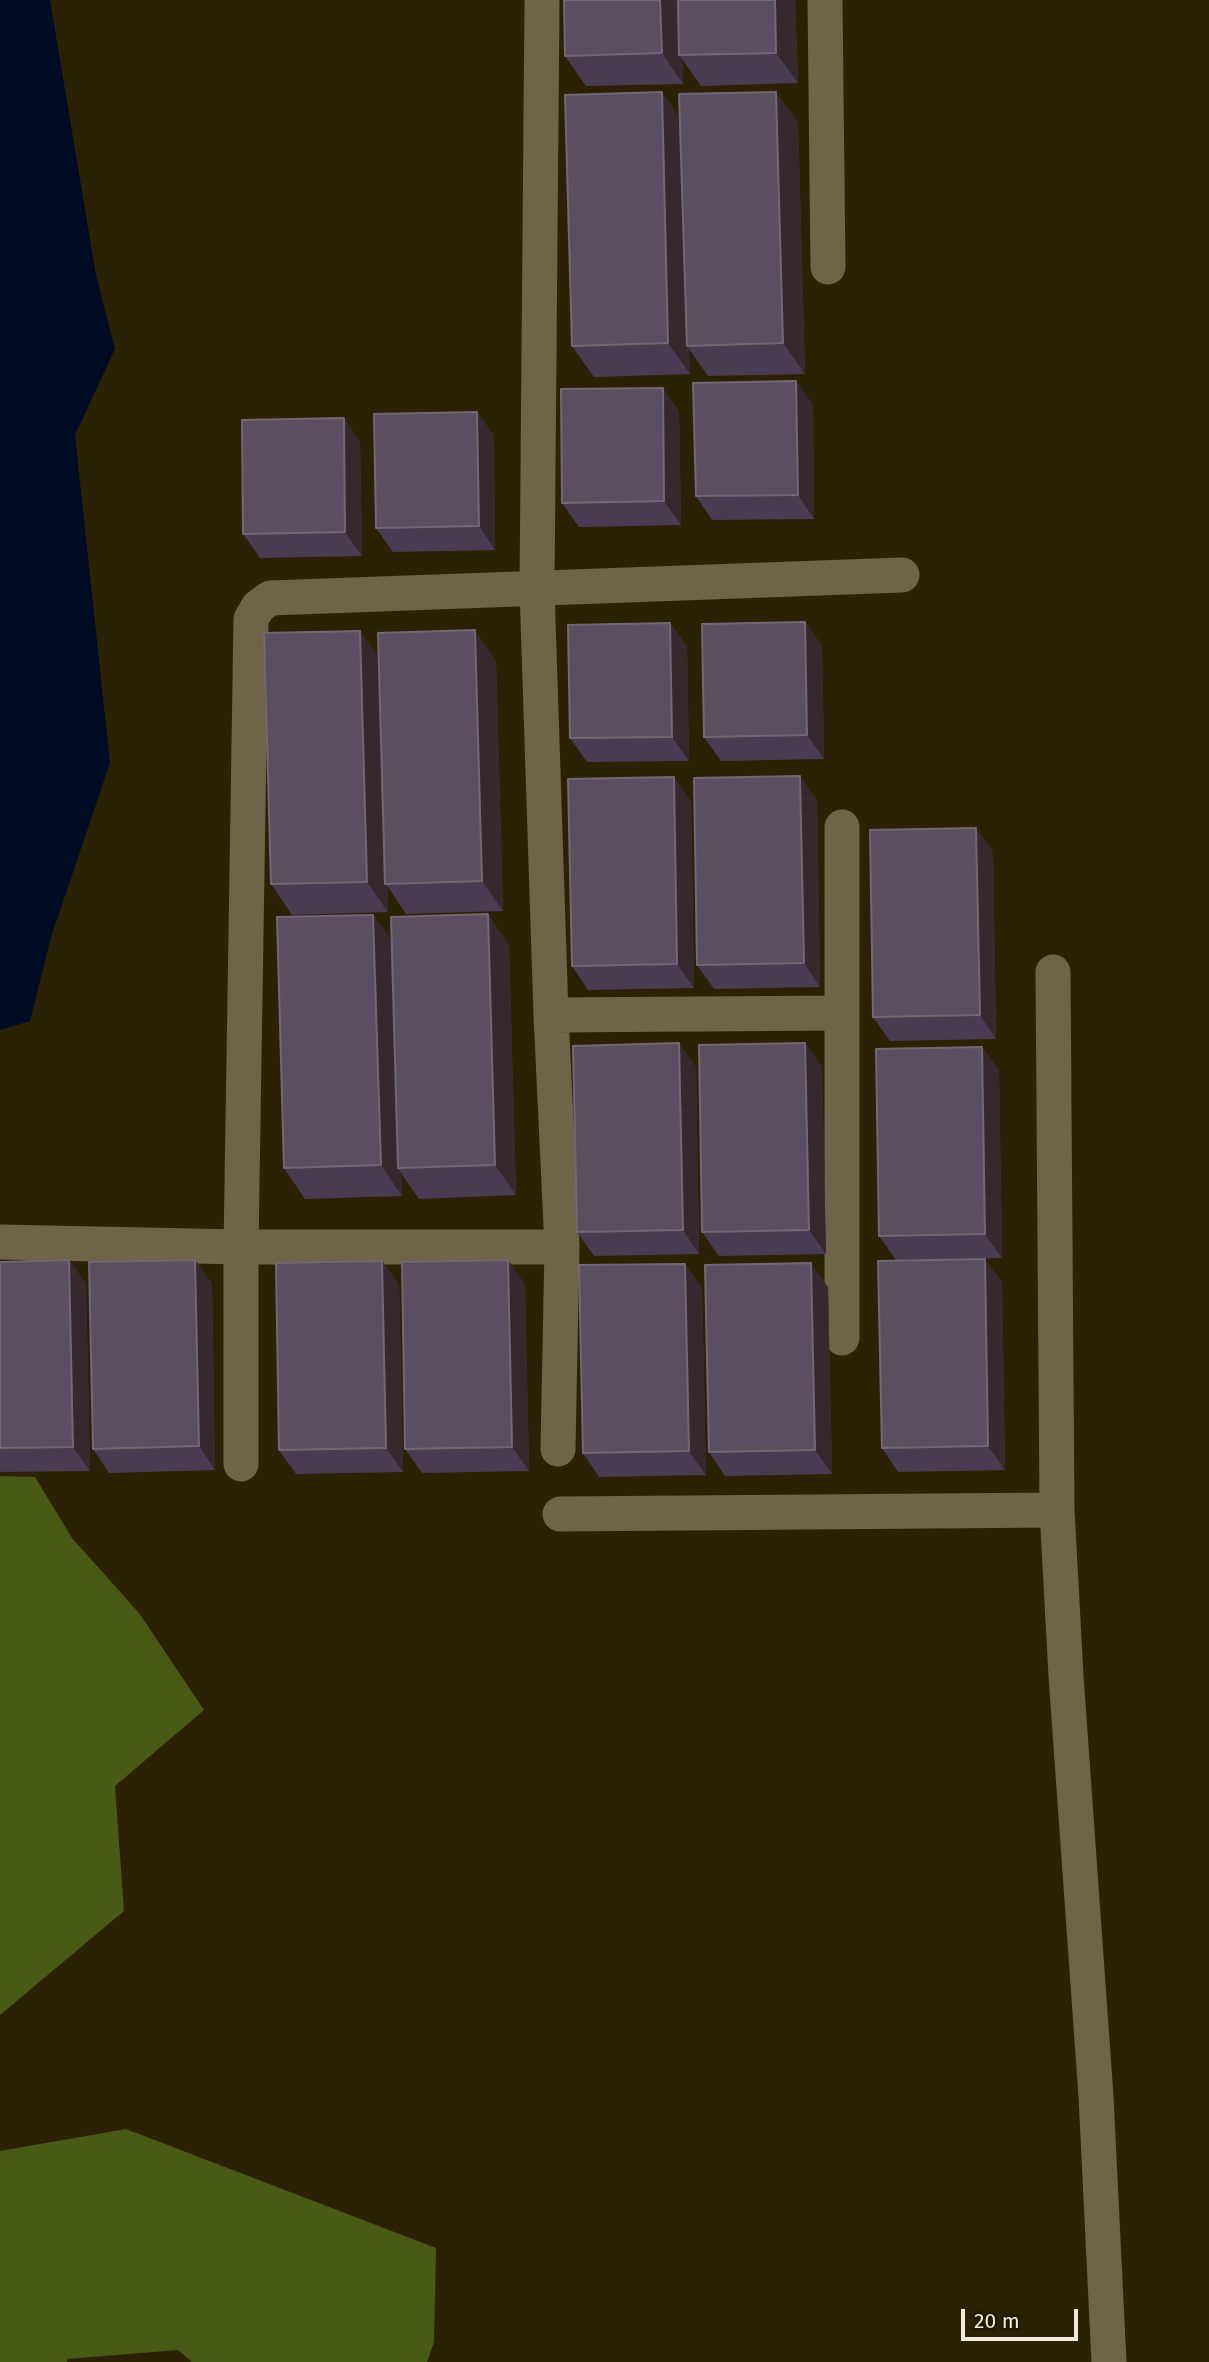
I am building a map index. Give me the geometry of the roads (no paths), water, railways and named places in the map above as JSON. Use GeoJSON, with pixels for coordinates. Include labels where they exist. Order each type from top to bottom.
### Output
{"type":"FeatureCollection","features":[{"type":"Feature","properties":{"kind":"street"},"geometry":{"type":"LineString","coordinates":[[542,0],[537,589],[551,1015],[562,1247],[558,1449]]}},
{"type":"Feature","properties":{"kind":"street"},"geometry":{"type":"LineString","coordinates":[[825,0],[828,267]]}},
{"type":"Feature","properties":{"kind":"street"},"geometry":{"type":"LineString","coordinates":[[241,1464],[241,1247],[251,619],[258,607],[270,598],[902,575]]}},
{"type":"Feature","properties":{"kind":"street"},"geometry":{"type":"LineString","coordinates":[[842,827],[842,1338]]}},
{"type":"Feature","properties":{"kind":"street"},"geometry":{"type":"LineString","coordinates":[[1053,972],[1057,1510],[1066,1676],[1097,2096],[1109,2362]]}},
{"type":"Feature","properties":{"kind":"street"},"geometry":{"type":"LineString","coordinates":[[551,1015],[842,1013]]}},
{"type":"Feature","properties":{"kind":"street"},"geometry":{"type":"LineString","coordinates":[[0,1242],[241,1247],[562,1247]]}},
{"type":"Feature","properties":{"kind":"street"},"geometry":{"type":"LineString","coordinates":[[560,1514],[1057,1510]]}},
{"type":"Feature","properties":{"kind":"water"},"geometry":{"type":"Polygon","coordinates":[[[0,0],[50,0],[96,275],[115,349],[75,435],[110,763],[51,937],[30,1021],[0,1030],[0,0]]]}}]}
